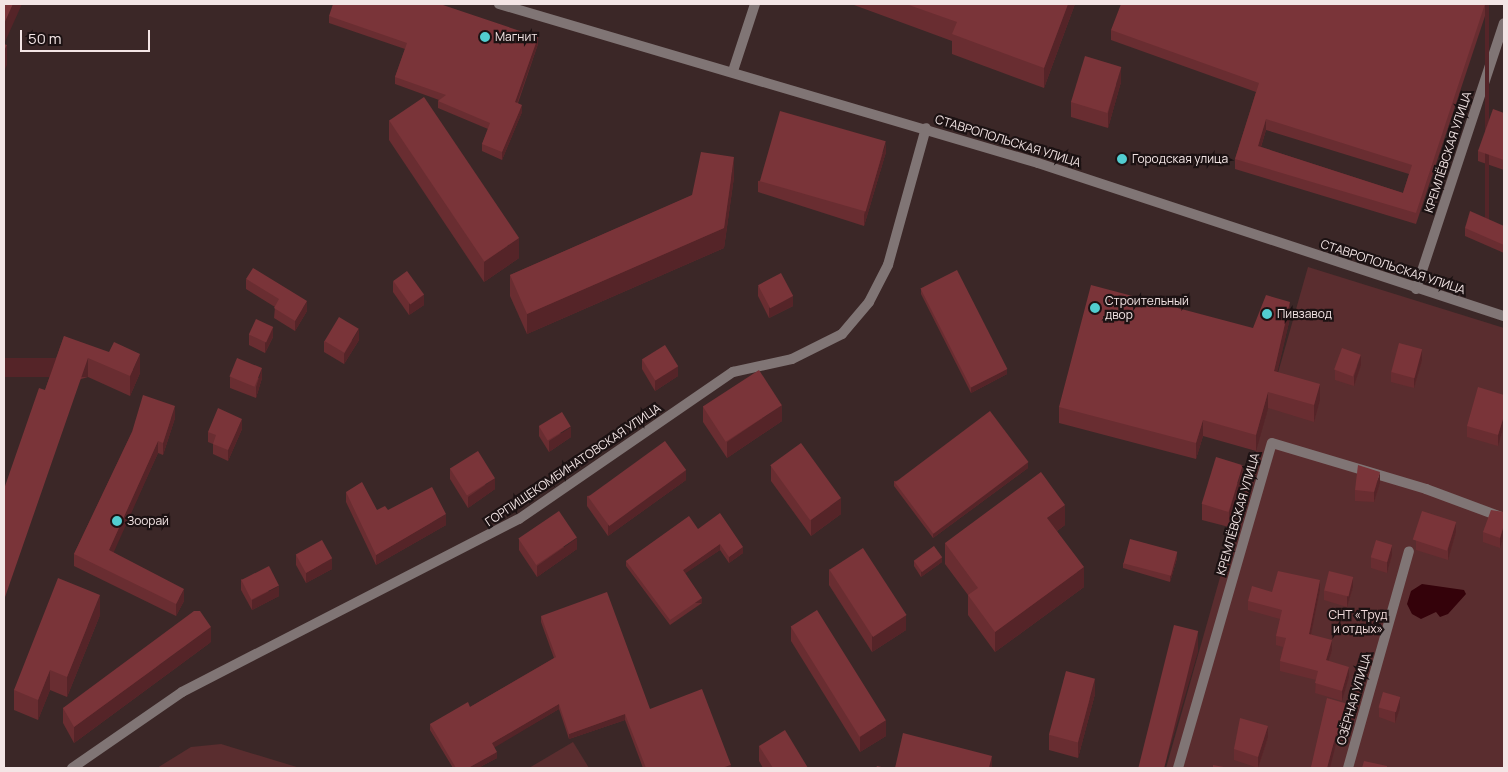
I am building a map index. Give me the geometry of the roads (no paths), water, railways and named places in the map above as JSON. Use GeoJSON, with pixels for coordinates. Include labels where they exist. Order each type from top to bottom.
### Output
{"type":"FeatureCollection","features":[{"type":"Feature","properties":{"kind":"street","name":"СТАВРОПОЛЬСКАЯ УЛИЦА"},"geometry":{"type":"LineString","coordinates":[[499,4],[926,128],[1416,289],[1504,316]]}},
{"type":"Feature","properties":{"kind":"street"},"geometry":{"type":"LineString","coordinates":[[733,71],[755,4]]}},
{"type":"Feature","properties":{"kind":"street","name":"КРЕМЛЁВСКАЯ УЛИЦА"},"geometry":{"type":"LineString","coordinates":[[1416,289],[1504,23]]}},
{"type":"Feature","properties":{"kind":"street","name":"ГОРПИЩЕКОМБИНАТОВСКАЯ УЛИЦА"},"geometry":{"type":"LineString","coordinates":[[72,768],[182,692],[519,519],[734,372],[792,359],[842,334],[870,302],[888,265],[926,128]]}},
{"type":"Feature","properties":{"kind":"street","name":"КРЕМЛЁВСКАЯ УЛИЦА"},"geometry":{"type":"LineString","coordinates":[[1178,768],[1272,443],[1426,489],[1504,518]]}},
{"type":"Feature","properties":{"kind":"street","name":"ОЗЁРНАЯ УЛИЦА"},"geometry":{"type":"LineString","coordinates":[[1348,768],[1409,551]]}},
{"type":"Feature","properties":{"kind":"place","name":"Магнит"},"geometry":{"type":"Point","coordinates":[485,37]}},
{"type":"Feature","properties":{"kind":"place","name":"Городская улица"},"geometry":{"type":"Point","coordinates":[1122,159]}},
{"type":"Feature","properties":{"kind":"place","name":"Строительный двор"},"geometry":{"type":"Point","coordinates":[1095,308]}},
{"type":"Feature","properties":{"kind":"place","name":"Пивзавод"},"geometry":{"type":"Point","coordinates":[1267,314]}},
{"type":"Feature","properties":{"kind":"place","name":"Зоорай"},"geometry":{"type":"Point","coordinates":[117,521]}},
{"type":"Feature","properties":{"kind":"park label","name":"СНТ «Труд и отдых»"},"geometry":{"type":"Point","coordinates":[1358,622]}}]}
